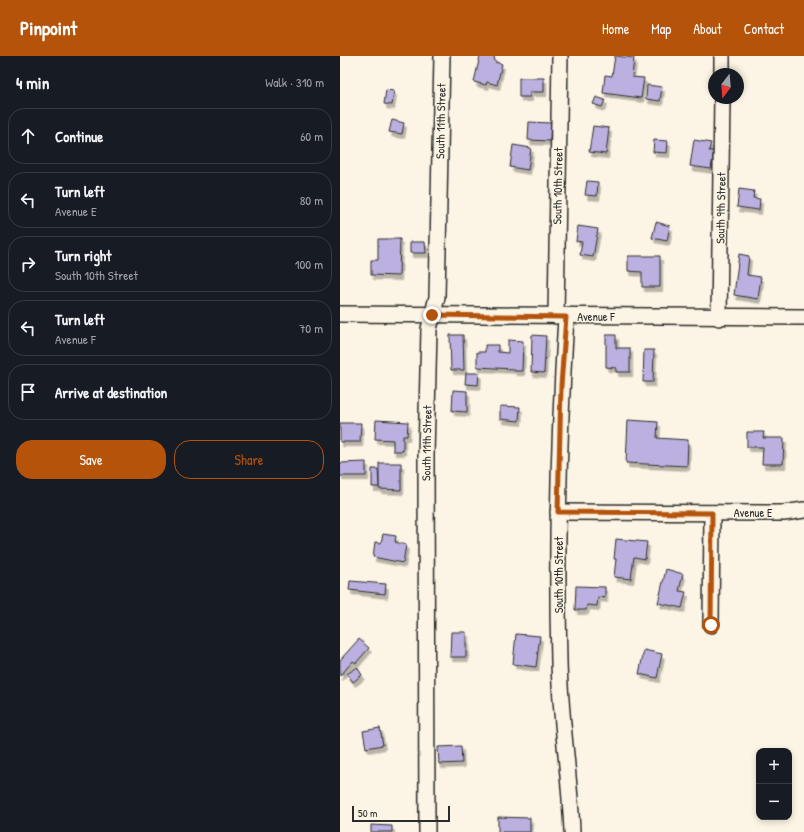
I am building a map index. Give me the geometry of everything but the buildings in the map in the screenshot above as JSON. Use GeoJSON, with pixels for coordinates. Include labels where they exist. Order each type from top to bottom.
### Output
{"type":"FeatureCollection","features":[{"type":"Feature","properties":{"kind":"street","name":"South 11th Street"},"geometry":{"type":"LineString","coordinates":[[427,832],[426,456],[428,329],[437,297],[442,56]]}},
{"type":"Feature","properties":{"kind":"street","name":"South 10th Street"},"geometry":{"type":"LineString","coordinates":[[560,56],[561,386],[558,512],[559,662],[571,792],[572,832]]}},
{"type":"Feature","properties":{"kind":"street"},"geometry":{"type":"LineString","coordinates":[[722,56],[722,68]]}},
{"type":"Feature","properties":{"kind":"street","name":"South 9th Street"},"geometry":{"type":"LineString","coordinates":[[719,318],[722,104]]}},
{"type":"Feature","properties":{"kind":"street","name":"Avenue F"},"geometry":{"type":"LineString","coordinates":[[340,314],[561,317],[804,317]]}},
{"type":"Feature","properties":{"kind":"street","name":"Avenue E"},"geometry":{"type":"LineString","coordinates":[[558,512],[784,513],[804,510]]}},
{"type":"Feature","properties":{"kind":"street"},"geometry":{"type":"LineString","coordinates":[[711,625],[712,513]]}},
{"type":"Feature","properties":{"kind":"route"},"geometry":{"type":"LineString","coordinates":[[432,315],[566,317],[561,386],[558,512],[712,513],[711,625]]}}]}
